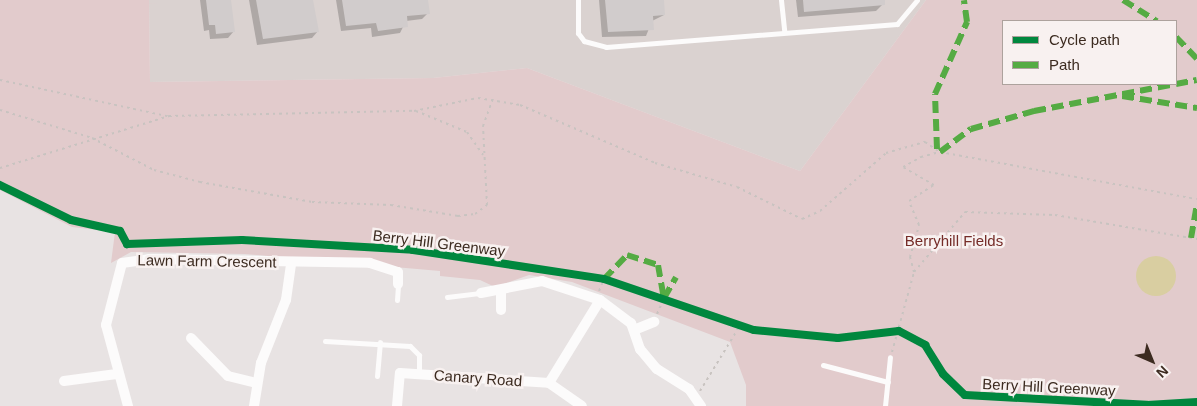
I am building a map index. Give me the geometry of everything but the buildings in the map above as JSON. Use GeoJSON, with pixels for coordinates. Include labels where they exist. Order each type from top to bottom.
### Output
{"type":"FeatureCollection","features":[{"type":"Feature","properties":{"kind":"street","name":"Lawn Farm Crescent"},"geometry":{"type":"LineString","coordinates":[[128,406],[117,374],[106,325],[122,264],[149,259],[291,263]]}},
{"type":"Feature","properties":{"kind":"street"},"geometry":{"type":"LineString","coordinates":[[254,406],[257,383],[286,300],[291,263],[370,263],[403,273],[398,284]]}},
{"type":"Feature","properties":{"kind":"street"},"geometry":{"type":"LineString","coordinates":[[481,293],[501,291],[526,281],[542,281],[598,299],[624,315],[634,330],[640,349],[657,370],[699,401]]}},
{"type":"Feature","properties":{"kind":"street"},"geometry":{"type":"LineString","coordinates":[[501,291],[501,310]]}},
{"type":"Feature","properties":{"kind":"street"},"geometry":{"type":"LineString","coordinates":[[582,406],[549,383],[598,299]]}},
{"type":"Feature","properties":{"kind":"street"},"geometry":{"type":"LineString","coordinates":[[634,330],[654,322]]}},
{"type":"Feature","properties":{"kind":"street"},"geometry":{"type":"LineString","coordinates":[[190,338],[228,376],[257,383]]}},
{"type":"Feature","properties":{"kind":"street","name":"Canary Road"},"geometry":{"type":"LineString","coordinates":[[398,406],[400,373],[549,383]]}},
{"type":"Feature","properties":{"kind":"street"},"geometry":{"type":"LineString","coordinates":[[64,381],[117,374]]}},
{"type":"Feature","properties":{"kind":"lane"},"geometry":{"type":"LineString","coordinates":[[578,0],[578,33],[596,47],[784,31],[897,24],[916,0]]}},
{"type":"Feature","properties":{"kind":"lane"},"geometry":{"type":"LineString","coordinates":[[781,0],[784,31]]}},
{"type":"Feature","properties":{"kind":"lane"},"geometry":{"type":"LineString","coordinates":[[397,300],[398,284]]}},
{"type":"Feature","properties":{"kind":"lane"},"geometry":{"type":"LineString","coordinates":[[447,297],[481,293]]}},
{"type":"Feature","properties":{"kind":"lane"},"geometry":{"type":"LineString","coordinates":[[325,340],[380,342],[416,350],[419,374]]}},
{"type":"Feature","properties":{"kind":"lane"},"geometry":{"type":"LineString","coordinates":[[377,376],[380,342]]}},
{"type":"Feature","properties":{"kind":"lane"},"geometry":{"type":"LineString","coordinates":[[886,406],[890,357]]}},
{"type":"Feature","properties":{"kind":"lane"},"geometry":{"type":"LineString","coordinates":[[823,365],[888,382]]}},
{"type":"Feature","properties":{"kind":"path"},"geometry":{"type":"LineString","coordinates":[[0,80],[115,108],[169,116],[414,111],[478,98],[493,100],[520,105],[696,178],[730,185],[802,219],[826,206],[886,153],[925,142],[940,152],[1197,199]]}},
{"type":"Feature","properties":{"kind":"path"},"geometry":{"type":"LineString","coordinates":[[0,110],[92,138],[154,170],[200,182],[312,202],[391,205],[458,216],[475,214],[488,205],[482,126],[493,100]]}},
{"type":"Feature","properties":{"kind":"path"},"geometry":{"type":"LineString","coordinates":[[414,111],[467,132],[483,155]]}},
{"type":"Feature","properties":{"kind":"path"},"geometry":{"type":"LineString","coordinates":[[0,168],[92,138],[169,116]]}},
{"type":"Feature","properties":{"kind":"path"},"geometry":{"type":"LineString","coordinates":[[914,272],[910,257],[919,225],[908,201],[934,185],[902,167],[940,152]]}},
{"type":"Feature","properties":{"kind":"path"},"geometry":{"type":"LineString","coordinates":[[890,357],[899,332],[914,272],[953,221],[976,209],[1055,215],[1197,239]]}},
{"type":"Feature","properties":{"kind":"path"},"geometry":{"type":"LineString","coordinates":[[598,299],[600,278],[613,282]]}},
{"type":"Feature","properties":{"kind":"path"},"geometry":{"type":"LineString","coordinates":[[654,322],[661,297],[673,301]]}},
{"type":"Feature","properties":{"kind":"path"},"geometry":{"type":"LineString","coordinates":[[699,401],[743,328],[731,324]]}},
{"type":"Feature","properties":{"kind":"path"},"geometry":{"type":"LineString","coordinates":[[1171,404],[1197,402]]}},
{"type":"Feature","properties":{"kind":"path"},"geometry":{"type":"LineString","coordinates":[[1138,405],[1150,405]]}},
{"type":"Feature","properties":{"kind":"shaded area"},"geometry":{"type":"Polygon","coordinates":[[[149,0],[926,0],[800,171],[527,68],[433,78],[150,82],[149,0]]]}},
{"type":"Feature","properties":{"kind":"shaded area"},"geometry":{"type":"Polygon","coordinates":[[[1152,256],[1160,256],[1167,259],[1173,265],[1176,276],[1173,287],[1167,293],[1160,296],[1152,296],[1145,293],[1139,287],[1136,280],[1136,272],[1139,265],[1145,259],[1152,256]]]}},
{"type":"Feature","properties":{"kind":"green space","name":"Berryhill Fields"},"geometry":{"type":"Polygon","coordinates":[[[0,0],[149,0],[150,82],[433,78],[527,68],[800,171],[926,0],[1197,0],[1197,406],[746,406],[746,385],[730,342],[572,282],[529,275],[495,287],[480,280],[440,276],[440,271],[245,254],[131,252],[111,263],[115,232],[72,227],[0,190],[0,0]]]}},
{"type":"Feature","properties":{"kind":"marked path"},"geometry":{"type":"LineString","coordinates":[[937,149],[935,94],[967,22],[964,0]]}},
{"type":"Feature","properties":{"kind":"marked path"},"geometry":{"type":"LineString","coordinates":[[1123,0],[1155,20]]}},
{"type":"Feature","properties":{"kind":"marked path"},"geometry":{"type":"LineString","coordinates":[[1177,38],[1197,59]]}},
{"type":"Feature","properties":{"kind":"marked path"},"geometry":{"type":"LineString","coordinates":[[1177,84],[1197,80]]}},
{"type":"Feature","properties":{"kind":"marked path"},"geometry":{"type":"LineString","coordinates":[[940,152],[971,129],[1034,111],[1170,85]]}},
{"type":"Feature","properties":{"kind":"marked path"},"geometry":{"type":"LineString","coordinates":[[1122,96],[1197,108]]}},
{"type":"Feature","properties":{"kind":"marked path"},"geometry":{"type":"LineString","coordinates":[[1191,238],[1197,205]]}},
{"type":"Feature","properties":{"kind":"marked path"},"geometry":{"type":"LineString","coordinates":[[604,279],[627,255],[658,265],[664,298]]}},
{"type":"Feature","properties":{"kind":"marked path"},"geometry":{"type":"LineString","coordinates":[[664,298],[676,277]]}},
{"type":"Feature","properties":{"kind":"cycle path","name":"Berry Hill Greenway"},"geometry":{"type":"LineString","coordinates":[[0,185],[71,220],[120,231],[127,244],[242,240],[413,250],[604,279],[754,330],[838,338],[899,331],[925,345],[943,374],[965,395],[1147,405],[1197,402]]}}]}
